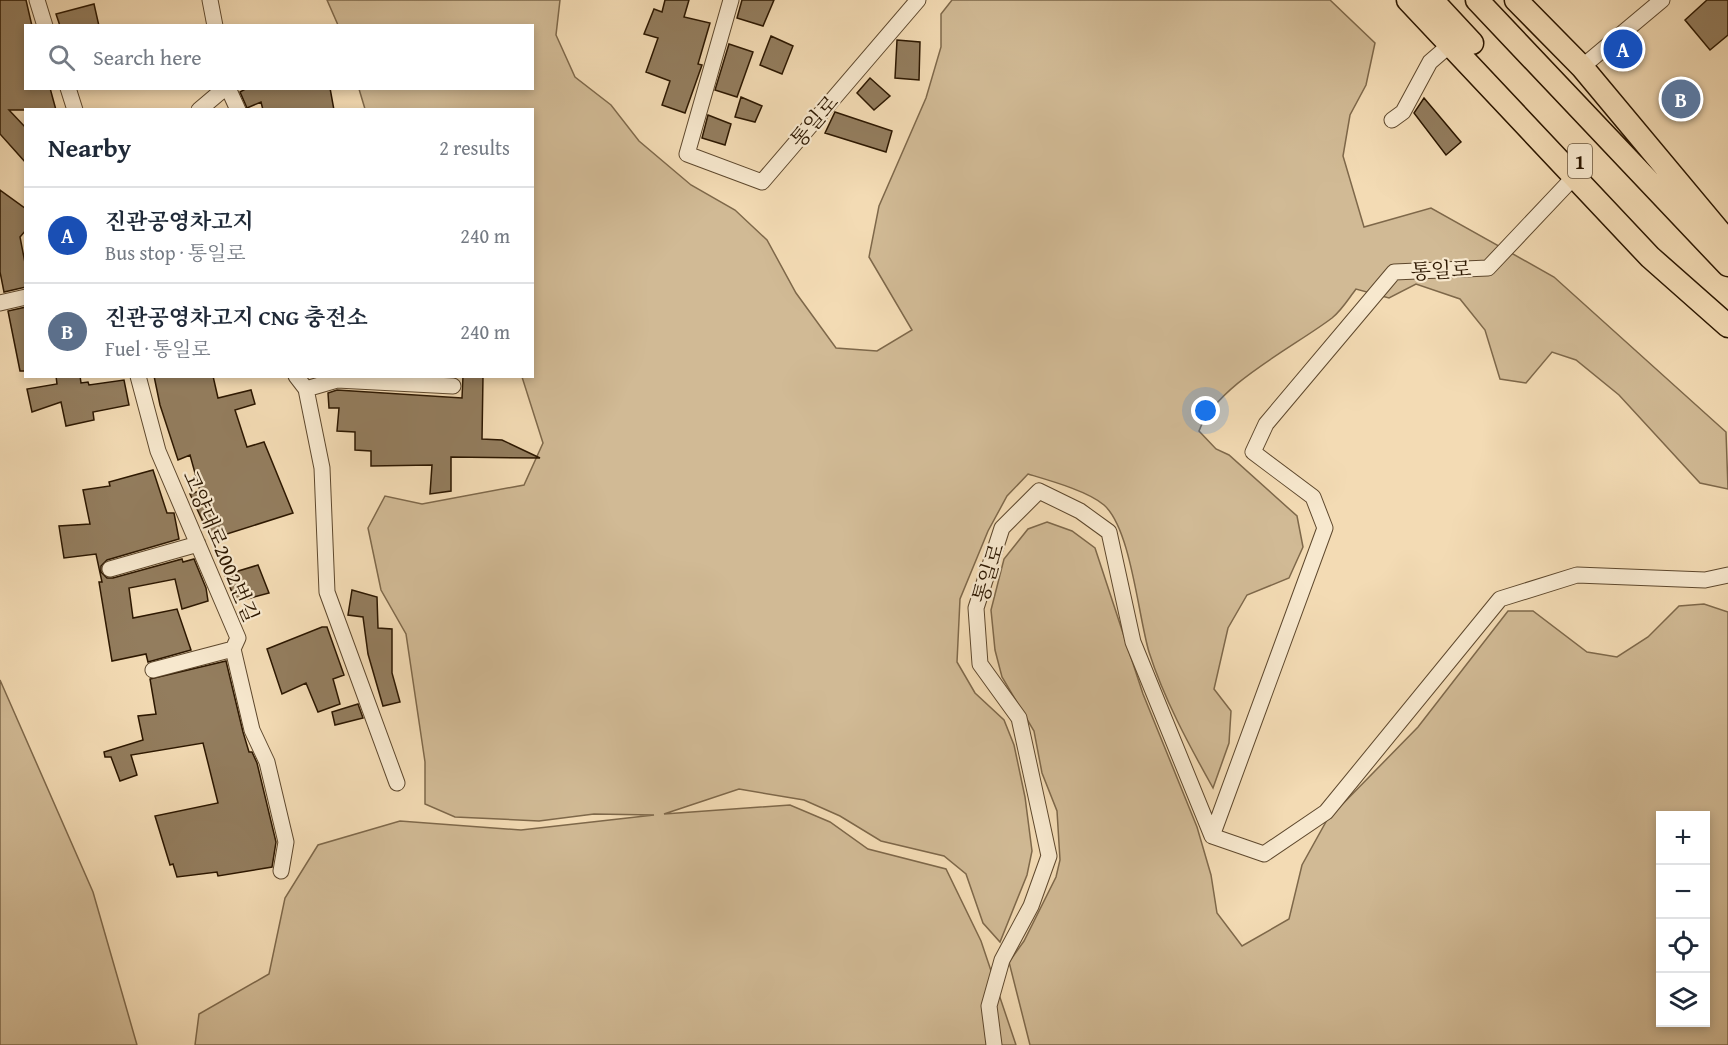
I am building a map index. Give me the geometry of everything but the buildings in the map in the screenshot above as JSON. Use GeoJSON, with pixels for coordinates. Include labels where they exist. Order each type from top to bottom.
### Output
{"type":"FeatureCollection","features":[{"type":"Feature","properties":{"kind":"main road"},"geometry":{"type":"LineString","coordinates":[[1408,0],[1452,44],[1650,257],[1728,326]]}},
{"type":"Feature","properties":{"kind":"main road","name":"1"},"geometry":{"type":"LineString","coordinates":[[1432,0],[1728,320]]}},
{"type":"Feature","properties":{"kind":"main road","name":"1"},"geometry":{"type":"LineString","coordinates":[[1477,0],[1728,265]]}},
{"type":"Feature","properties":{"kind":"main road"},"geometry":{"type":"LineString","coordinates":[[1516,0],[1582,67],[1728,242]]}},
{"type":"Feature","properties":{"kind":"street"},"geometry":{"type":"LineString","coordinates":[[37,0],[44,24]]}},
{"type":"Feature","properties":{"kind":"street"},"geometry":{"type":"LineString","coordinates":[[210,0],[215,24]]}},
{"type":"Feature","properties":{"kind":"street","name":"통일로"},"geometry":{"type":"LineString","coordinates":[[730,0],[687,154],[762,182],[918,0]]}},
{"type":"Feature","properties":{"kind":"street"},"geometry":{"type":"LineString","coordinates":[[1582,67],[1662,0]]}},
{"type":"Feature","properties":{"kind":"street"},"geometry":{"type":"LineString","coordinates":[[1392,120],[1403,112],[1430,62],[1452,44]]}},
{"type":"Feature","properties":{"kind":"street"},"geometry":{"type":"LineString","coordinates":[[69,90],[74,108]]}},
{"type":"Feature","properties":{"kind":"street"},"geometry":{"type":"LineString","coordinates":[[202,108],[224,90]]}},
{"type":"Feature","properties":{"kind":"street"},"geometry":{"type":"LineString","coordinates":[[228,90],[237,108]]}},
{"type":"Feature","properties":{"kind":"street","name":"통일로"},"geometry":{"type":"LineString","coordinates":[[1212,836],[1325,528],[1313,497],[1253,452],[1266,424],[1394,272],[1488,268],[1574,177]]}},
{"type":"Feature","properties":{"kind":"street"},"geometry":{"type":"LineString","coordinates":[[0,303],[24,297]]}},
{"type":"Feature","properties":{"kind":"street","name":"고양대로2002번길"},"geometry":{"type":"LineString","coordinates":[[139,378],[158,451],[238,638],[233,649],[252,730],[267,762],[286,842],[280,871]]}},
{"type":"Feature","properties":{"kind":"street"},"geometry":{"type":"LineString","coordinates":[[298,378],[306,389],[322,468],[327,592],[397,783]]}},
{"type":"Feature","properties":{"kind":"street"},"geometry":{"type":"LineString","coordinates":[[306,389],[337,380],[453,386]]}},
{"type":"Feature","properties":{"kind":"street","name":"통일로"},"geometry":{"type":"LineString","coordinates":[[994,1045],[989,1006],[1002,960],[1031,906],[1049,856],[1019,718],[980,664],[975,608],[1002,528],[1039,491],[1080,511],[1109,532],[1133,642],[1212,836]]}},
{"type":"Feature","properties":{"kind":"street"},"geometry":{"type":"LineString","coordinates":[[110,569],[198,544]]}},
{"type":"Feature","properties":{"kind":"street"},"geometry":{"type":"LineString","coordinates":[[1212,836],[1264,854],[1326,812],[1500,599],[1577,575],[1705,580],[1728,575]]}},
{"type":"Feature","properties":{"kind":"street"},"geometry":{"type":"LineString","coordinates":[[153,670],[233,649]]}},
{"type":"Feature","properties":{"kind":"shaded area"},"geometry":{"type":"Polygon","coordinates":[[[327,0],[560,0],[556,35],[575,77],[611,105],[639,141],[691,185],[735,210],[767,240],[796,293],[836,348],[877,351],[912,330],[869,257],[879,206],[926,98],[941,47],[941,14],[952,0],[1330,0],[1375,43],[1366,85],[1350,115],[1343,156],[1364,227],[1431,208],[1554,277],[1726,432],[1728,489],[1700,483],[1619,395],[1576,360],[1552,352],[1526,383],[1500,379],[1485,330],[1460,299],[1416,284],[1389,298],[1356,289],[1332,318],[1258,368],[1222,398],[1208,414],[1199,431],[1216,449],[1229,455],[1297,516],[1303,547],[1289,578],[1247,595],[1228,628],[1214,689],[1231,711],[1229,743],[1213,788],[1178,722],[1155,670],[1145,636],[1127,552],[1113,517],[1104,505],[1088,495],[1028,474],[1007,496],[988,531],[960,599],[957,662],[975,693],[1004,720],[1014,745],[1025,797],[1032,851],[1027,875],[1000,942],[983,923],[966,874],[944,856],[881,841],[840,816],[804,800],[739,789],[664,814],[790,805],[830,822],[868,849],[946,869],[981,941],[1016,1045],[195,1045],[199,1014],[269,974],[285,898],[318,845],[400,821],[521,830],[654,815],[594,814],[539,821],[455,817],[425,804],[425,762],[406,634],[381,590],[368,528],[385,496],[422,504],[524,485],[543,443],[522,378],[534,378],[534,108],[365,108],[359,90],[534,90],[534,24],[338,24],[327,0]]]}},
{"type":"Feature","properties":{"kind":"shaded area"},"geometry":{"type":"Polygon","coordinates":[[[1047,522],[1072,531],[1095,548],[1143,694],[1197,827],[1211,875],[1217,913],[1242,946],[1289,919],[1302,865],[1327,820],[1418,727],[1508,611],[1533,611],[1587,652],[1617,657],[1648,637],[1679,606],[1704,604],[1728,612],[1728,1045],[1030,1045],[1009,962],[1024,941],[1056,877],[1060,860],[1057,811],[1042,773],[1034,731],[1002,677],[995,650],[991,610],[1004,559],[1028,529],[1047,522]]]}},
{"type":"Feature","properties":{"kind":"shaded area"},"geometry":{"type":"Polygon","coordinates":[[[0,680],[93,892],[137,1045],[0,1045],[0,680]]]}},
{"type":"Feature","properties":{"kind":"place","name":"진관공영차고지"},"geometry":{"type":"Point","coordinates":[1623,49]}},
{"type":"Feature","properties":{"kind":"place","name":"진관공영차고지 CNG 충전소"},"geometry":{"type":"Point","coordinates":[1681,99]}}]}
